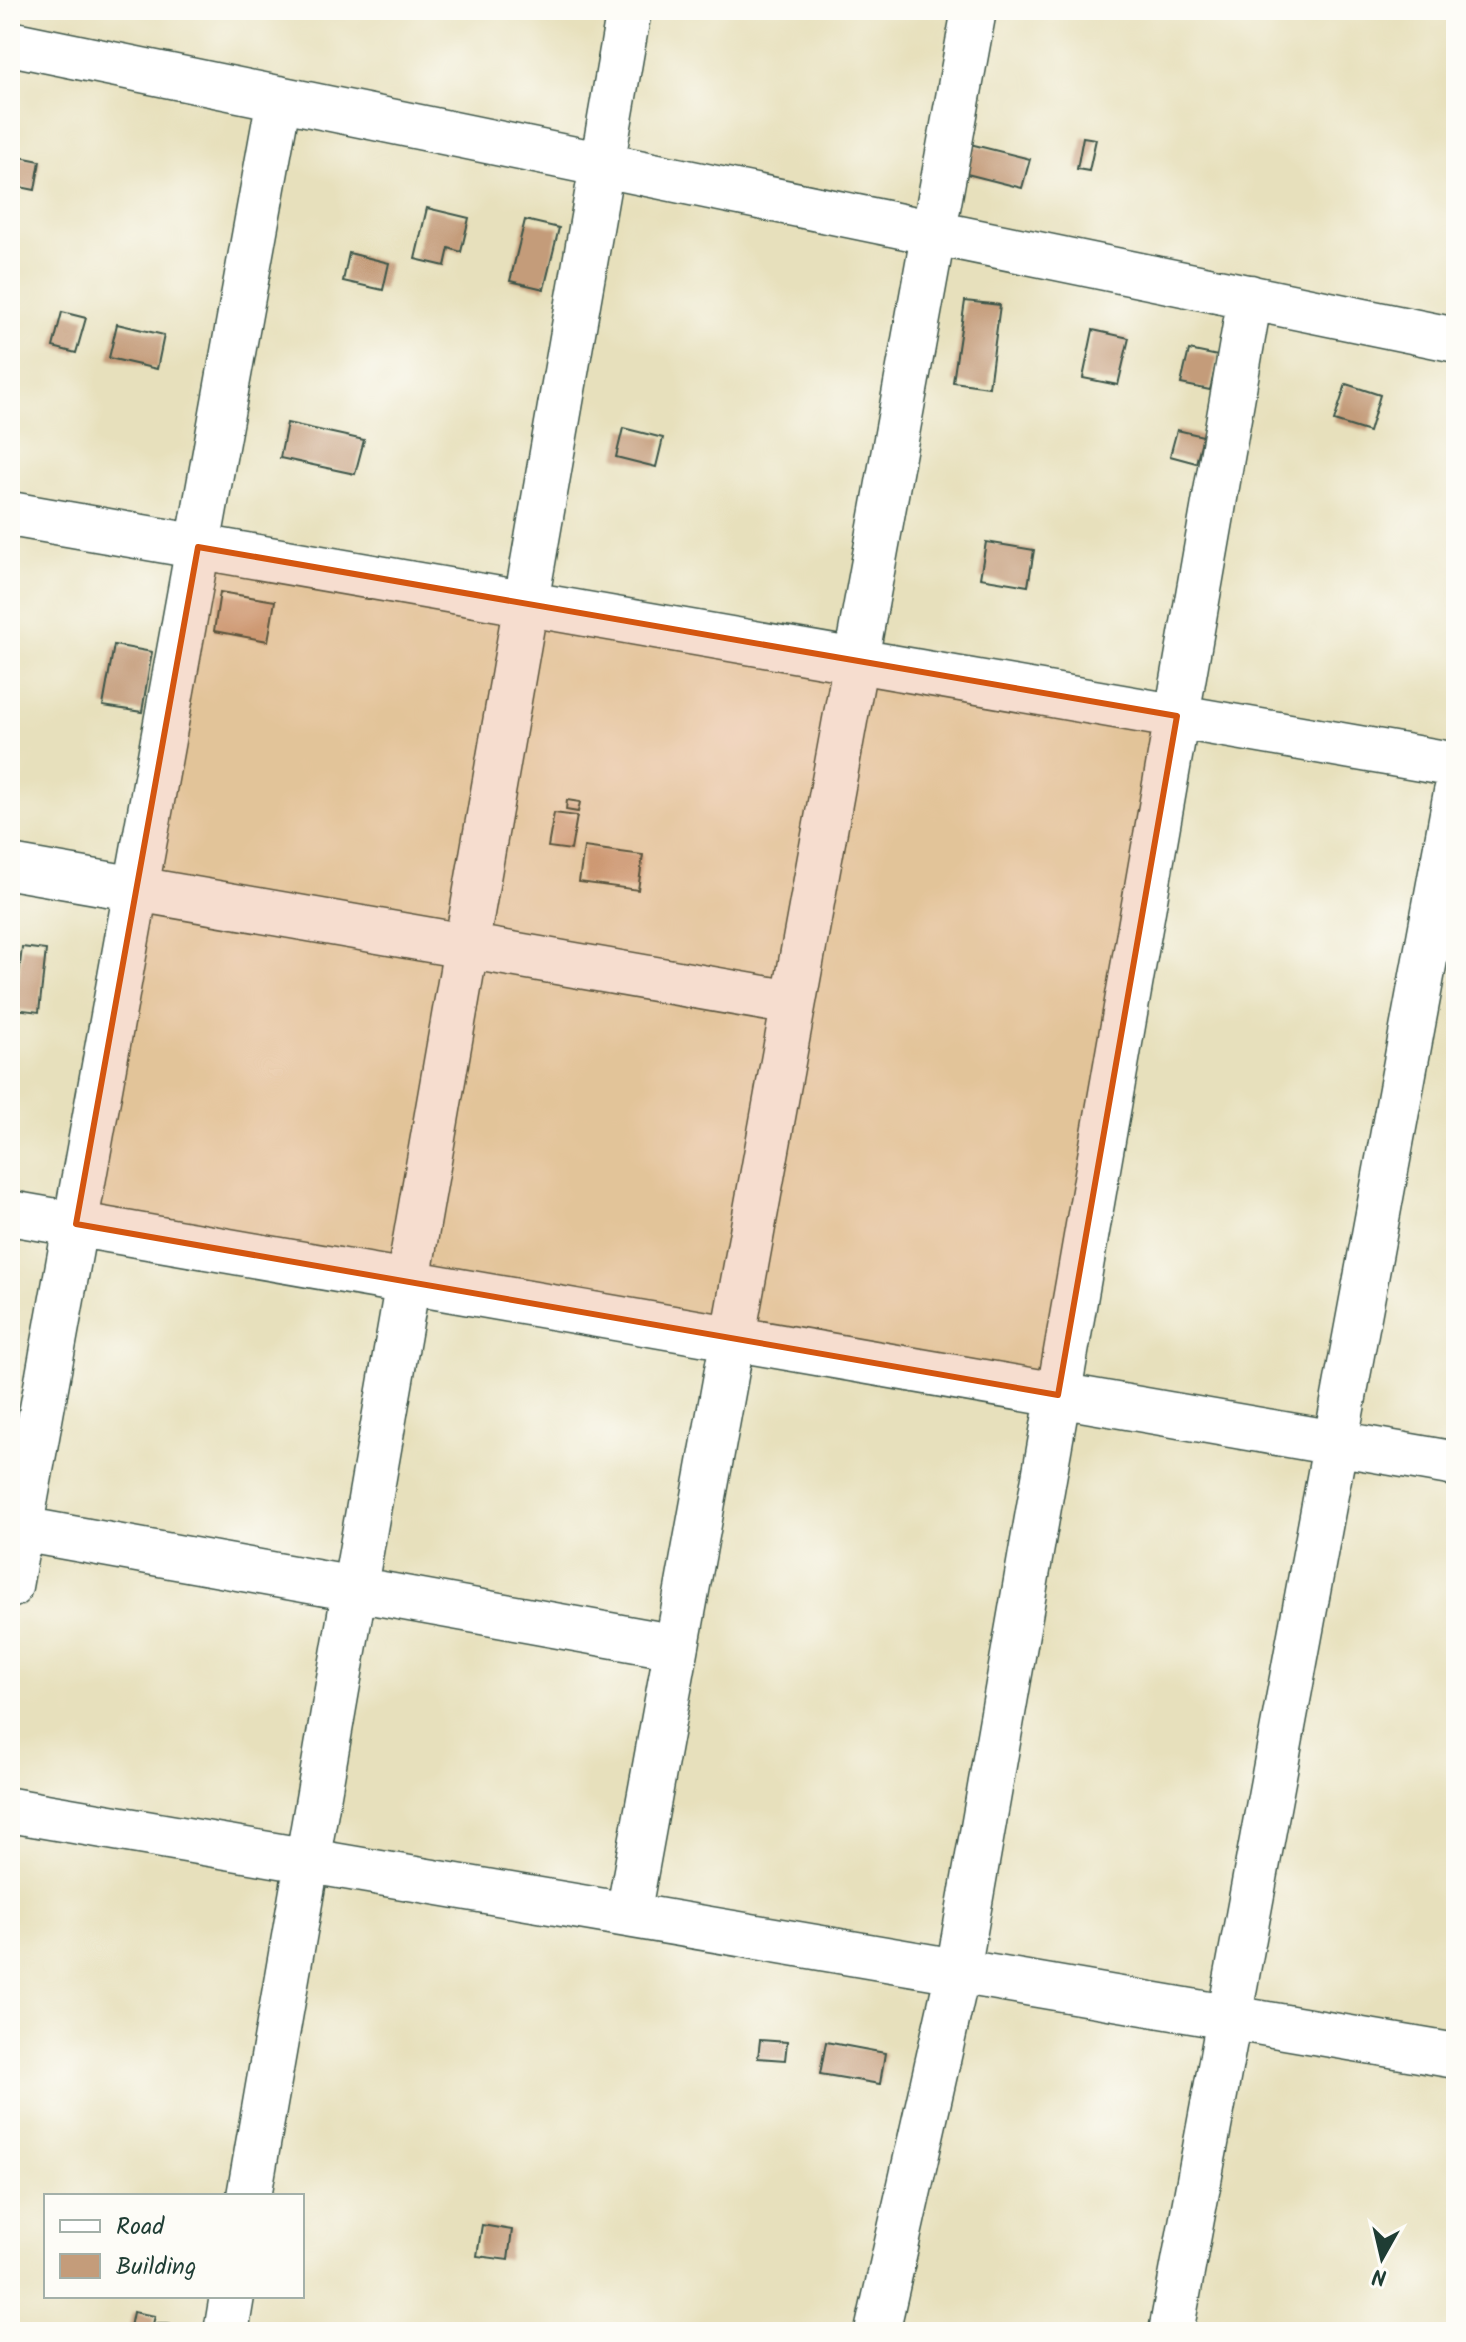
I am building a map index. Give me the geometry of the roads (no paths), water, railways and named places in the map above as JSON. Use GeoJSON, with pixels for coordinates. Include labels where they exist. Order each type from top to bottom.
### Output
{"type":"FeatureCollection","features":[{"type":"Feature","properties":{"kind":"street"},"geometry":{"type":"LineString","coordinates":[[249,2194],[629,10]]}},
{"type":"Feature","properties":{"kind":"street"},"geometry":{"type":"LineString","coordinates":[[628,1915],[974,10]]}},
{"type":"Feature","properties":{"kind":"street"},"geometry":{"type":"LineString","coordinates":[[10,43],[1456,340]]}},
{"type":"Feature","properties":{"kind":"street"},"geometry":{"type":"LineString","coordinates":[[10,1586],[15,1528],[76,1224],[279,98]]}},
{"type":"Feature","properties":{"kind":"street"},"geometry":{"type":"LineString","coordinates":[[877,2332],[958,1971],[1250,297]]}},
{"type":"Feature","properties":{"kind":"street"},"geometry":{"type":"LineString","coordinates":[[10,514],[1456,765]]}},
{"type":"Feature","properties":{"kind":"street"},"geometry":{"type":"LineString","coordinates":[[1171,2332],[1456,792]]}},
{"type":"Feature","properties":{"kind":"street"},"geometry":{"type":"LineString","coordinates":[[10,867],[793,1003]]}},
{"type":"Feature","properties":{"kind":"street"},"geometry":{"type":"LineString","coordinates":[[10,1213],[1456,1464]]}},
{"type":"Feature","properties":{"kind":"street"},"geometry":{"type":"LineString","coordinates":[[15,1528],[676,1647]]}},
{"type":"Feature","properties":{"kind":"street"},"geometry":{"type":"LineString","coordinates":[[10,1810],[1229,2020],[1456,2056]]}},
{"type":"Feature","properties":{"kind":"street"},"geometry":{"type":"LineString","coordinates":[[226,2332],[232,2298]]}}]}
